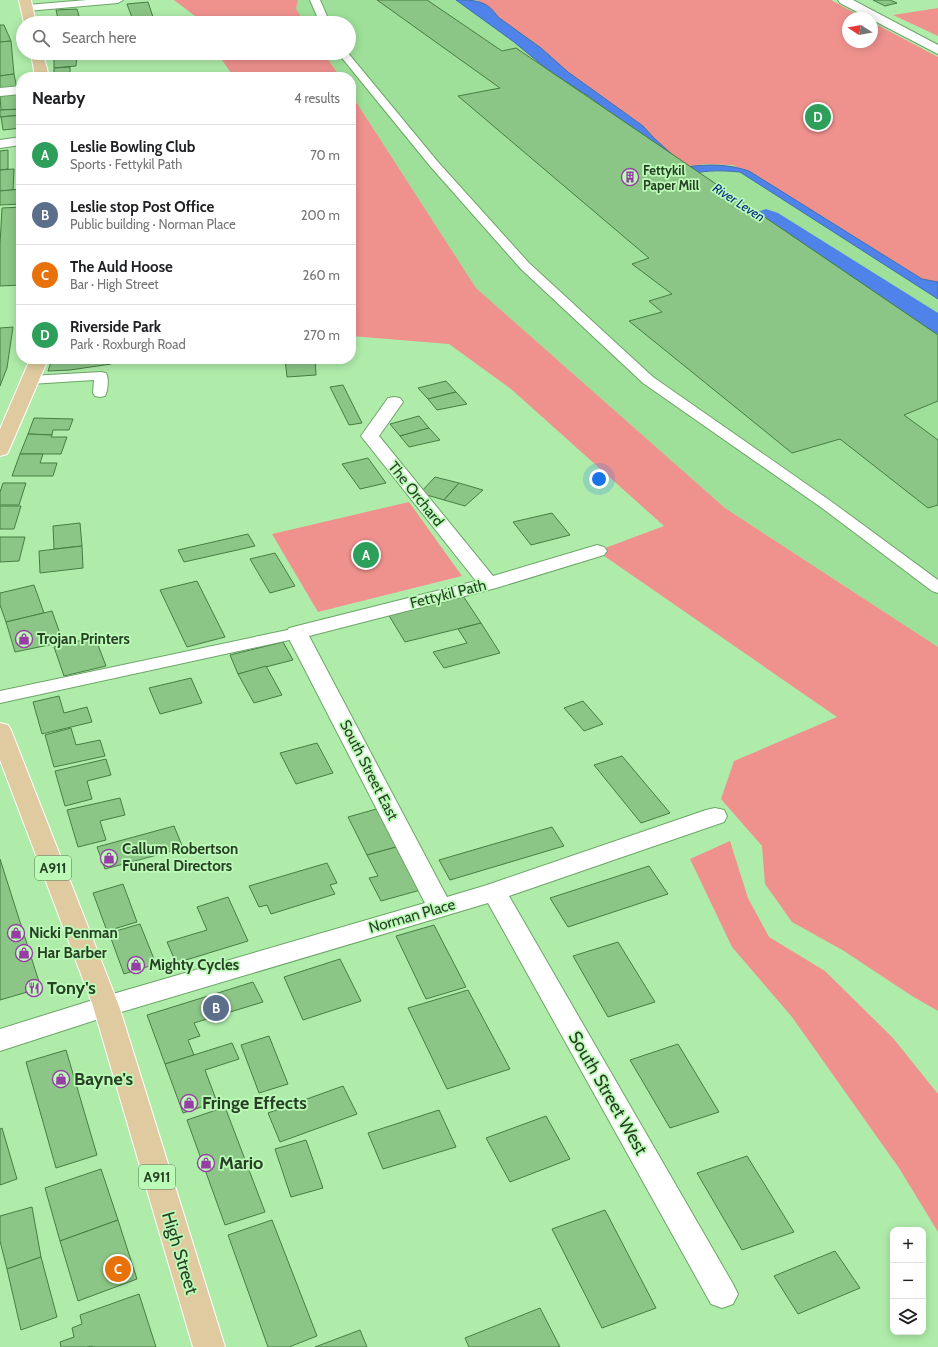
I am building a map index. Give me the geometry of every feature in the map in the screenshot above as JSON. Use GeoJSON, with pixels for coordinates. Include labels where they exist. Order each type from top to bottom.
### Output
{"type":"FeatureCollection","features":[{"type":"Feature","properties":{"kind":"main road"},"geometry":{"type":"LineString","coordinates":[[26,4],[29,16]]}},
{"type":"Feature","properties":{"kind":"main road"},"geometry":{"type":"LineString","coordinates":[[38,60],[41,72]]}},
{"type":"Feature","properties":{"kind":"main road"},"geometry":{"type":"LineString","coordinates":[[0,450],[36,364]]}},
{"type":"Feature","properties":{"kind":"main road","name":"High Street"},"geometry":{"type":"LineString","coordinates":[[0,730],[106,1006],[209,1347]]}},
{"type":"Feature","properties":{"kind":"street"},"geometry":{"type":"LineString","coordinates":[[844,0],[938,50]]}},
{"type":"Feature","properties":{"kind":"street"},"geometry":{"type":"LineString","coordinates":[[0,92],[16,90]]}},
{"type":"Feature","properties":{"kind":"street"},"geometry":{"type":"LineString","coordinates":[[0,144],[16,142]]}},
{"type":"Feature","properties":{"kind":"street","name":"The Orchard"},"geometry":{"type":"LineString","coordinates":[[394,402],[370,436],[489,584]]}},
{"type":"Feature","properties":{"kind":"street","name":"Fettykil Path"},"geometry":{"type":"LineString","coordinates":[[298,633],[489,584],[597,551]]}},
{"type":"Feature","properties":{"kind":"street","name":"South Street East"},"geometry":{"type":"LineString","coordinates":[[298,633],[440,908]]}},
{"type":"Feature","properties":{"kind":"street","name":"Norman Place"},"geometry":{"type":"LineString","coordinates":[[0,1040],[106,1006],[494,892],[715,816]]}},
{"type":"Feature","properties":{"kind":"street","name":"South Street West"},"geometry":{"type":"LineString","coordinates":[[494,892],[722,1294]]}},
{"type":"Feature","properties":{"kind":"lane"},"geometry":{"type":"LineString","coordinates":[[26,4],[118,0]]}},
{"type":"Feature","properties":{"kind":"lane"},"geometry":{"type":"LineString","coordinates":[[315,0],[322,16]]}},
{"type":"Feature","properties":{"kind":"lane"},"geometry":{"type":"LineString","coordinates":[[349,60],[434,164],[525,266],[648,380],[827,505],[938,588]]}},
{"type":"Feature","properties":{"kind":"lane"},"geometry":{"type":"LineString","coordinates":[[30,380],[101,376],[100,393]]}},
{"type":"Feature","properties":{"kind":"lane"},"geometry":{"type":"LineString","coordinates":[[0,696],[298,633]]}},
{"type":"Feature","properties":{"kind":"shaded area"},"geometry":{"type":"Polygon","coordinates":[[[174,0],[298,0],[296,9],[300,16],[195,16],[174,0]]]}},
{"type":"Feature","properties":{"kind":"shaded area"},"geometry":{"type":"Polygon","coordinates":[[[298,0],[507,0],[938,252],[938,647],[725,508],[476,288],[356,102],[356,72],[337,72],[329,60],[356,60],[356,16],[300,16],[295,9],[298,0]]]}},
{"type":"Feature","properties":{"kind":"shaded area"},"geometry":{"type":"Polygon","coordinates":[[[477,0],[831,0],[853,12],[842,12],[842,48],[878,48],[878,25],[938,57],[938,282],[922,279],[815,212],[733,165],[704,164],[686,167],[643,126],[568,72],[541,48],[498,17],[495,12],[477,0]]]}},
{"type":"Feature","properties":{"kind":"shaded area"},"geometry":{"type":"Polygon","coordinates":[[[938,8],[938,36],[893,15],[938,8]]]}},
{"type":"Feature","properties":{"kind":"shaded area"},"geometry":{"type":"Polygon","coordinates":[[[222,60],[329,60],[337,72],[230,72],[222,60]]]}},
{"type":"Feature","properties":{"kind":"shaded area"},"geometry":{"type":"Polygon","coordinates":[[[356,102],[476,288],[725,508],[938,647],[938,1011],[912,996],[844,951],[792,922],[765,884],[762,846],[721,799],[734,761],[837,717],[597,551],[664,526],[511,389],[449,344],[356,336],[356,102]]]}},
{"type":"Feature","properties":{"kind":"shaded area"},"geometry":{"type":"Polygon","coordinates":[[[409,502],[462,576],[318,612],[272,534],[409,502]]]}},
{"type":"Feature","properties":{"kind":"shaded area"},"geometry":{"type":"Polygon","coordinates":[[[730,841],[748,898],[769,937],[825,971],[893,1038],[938,1094],[938,1232],[899,1168],[792,1017],[732,947],[690,859],[730,841]]]}},
{"type":"Feature","properties":{"kind":"water"},"geometry":{"type":"Polygon","coordinates":[[[456,0],[469,0],[485,4],[494,11],[498,17],[541,48],[568,72],[643,126],[686,167],[718,165],[749,171],[922,279],[938,282],[938,299],[740,172],[710,171],[680,177],[622,123],[590,97],[549,71],[514,42],[456,0]]]}},
{"type":"Feature","properties":{"kind":"building","name":"Fettykil Paper Mill"},"geometry":{"type":"Polygon","coordinates":[[[377,0],[427,0],[502,51],[516,48],[938,335],[938,401],[904,415],[938,440],[938,505],[928,508],[840,439],[792,453],[629,321],[662,312],[649,301],[672,294],[632,264],[649,258],[458,96],[500,88],[377,0]]]}},
{"type":"Feature","properties":{"kind":"building"},"geometry":{"type":"Polygon","coordinates":[[[873,0],[890,0],[897,3],[885,6],[873,0]]]}},
{"type":"Feature","properties":{"kind":"building"},"geometry":{"type":"Polygon","coordinates":[[[148,2],[153,16],[131,16],[127,4],[148,2]]]}},
{"type":"Feature","properties":{"kind":"building"},"geometry":{"type":"Polygon","coordinates":[[[77,9],[79,16],[57,16],[56,10],[77,9]]]}},
{"type":"Feature","properties":{"kind":"building"},"geometry":{"type":"Polygon","coordinates":[[[0,25],[4,25],[11,41],[0,42],[0,25]]]}},
{"type":"Feature","properties":{"kind":"building"},"geometry":{"type":"Polygon","coordinates":[[[11,41],[14,74],[0,76],[0,42],[11,41]]]}},
{"type":"Feature","properties":{"kind":"building"},"geometry":{"type":"Polygon","coordinates":[[[54,60],[76,60],[76,66],[54,68],[54,60]]]}},
{"type":"Feature","properties":{"kind":"building"},"geometry":{"type":"Polygon","coordinates":[[[70,67],[70,72],[54,72],[54,68],[70,67]]]}},
{"type":"Feature","properties":{"kind":"building"},"geometry":{"type":"Polygon","coordinates":[[[14,74],[16,89],[0,90],[0,76],[14,74]]]}},
{"type":"Feature","properties":{"kind":"building"},"geometry":{"type":"Polygon","coordinates":[[[16,94],[16,109],[1,110],[0,96],[16,94]]]}},
{"type":"Feature","properties":{"kind":"building"},"geometry":{"type":"Polygon","coordinates":[[[16,109],[16,115],[0,117],[0,110],[16,109]]]}},
{"type":"Feature","properties":{"kind":"building"},"geometry":{"type":"Polygon","coordinates":[[[16,116],[16,129],[3,130],[1,117],[16,116]]]}},
{"type":"Feature","properties":{"kind":"building"},"geometry":{"type":"Polygon","coordinates":[[[8,150],[8,169],[0,170],[0,151],[8,150]]]}},
{"type":"Feature","properties":{"kind":"building"},"geometry":{"type":"Polygon","coordinates":[[[14,169],[13,190],[0,191],[0,170],[14,169]]]}},
{"type":"Feature","properties":{"kind":"building"},"geometry":{"type":"Polygon","coordinates":[[[16,189],[16,204],[0,205],[0,191],[16,189]]]}},
{"type":"Feature","properties":{"kind":"building"},"geometry":{"type":"Polygon","coordinates":[[[16,207],[16,285],[0,286],[2,208],[16,207]]]}},
{"type":"Feature","properties":{"kind":"building"},"geometry":{"type":"Polygon","coordinates":[[[13,327],[7,368],[0,386],[0,328],[13,327]]]}},
{"type":"Feature","properties":{"kind":"building"},"geometry":{"type":"Polygon","coordinates":[[[50,364],[111,364],[70,370],[48,371],[50,364]]]}},
{"type":"Feature","properties":{"kind":"building"},"geometry":{"type":"Polygon","coordinates":[[[286,364],[315,364],[316,375],[287,377],[286,364]]]}},
{"type":"Feature","properties":{"kind":"building"},"geometry":{"type":"Polygon","coordinates":[[[446,381],[456,392],[428,399],[418,388],[446,381]]]}},
{"type":"Feature","properties":{"kind":"building"},"geometry":{"type":"Polygon","coordinates":[[[343,385],[362,423],[349,425],[330,387],[343,385]]]}},
{"type":"Feature","properties":{"kind":"building"},"geometry":{"type":"Polygon","coordinates":[[[456,392],[467,404],[437,410],[428,399],[456,392]]]}},
{"type":"Feature","properties":{"kind":"building"},"geometry":{"type":"Polygon","coordinates":[[[419,416],[429,428],[400,436],[390,424],[419,416]]]}},
{"type":"Feature","properties":{"kind":"building"},"geometry":{"type":"Polygon","coordinates":[[[34,418],[73,419],[69,430],[53,430],[52,435],[28,434],[34,418]]]}},
{"type":"Feature","properties":{"kind":"building"},"geometry":{"type":"Polygon","coordinates":[[[429,428],[440,440],[409,447],[400,436],[429,428]]]}},
{"type":"Feature","properties":{"kind":"building"},"geometry":{"type":"Polygon","coordinates":[[[28,434],[52,435],[51,437],[67,437],[61,454],[20,454],[28,434]]]}},
{"type":"Feature","properties":{"kind":"building"},"geometry":{"type":"Polygon","coordinates":[[[20,454],[43,454],[40,463],[57,463],[53,476],[12,476],[20,454]]]}},
{"type":"Feature","properties":{"kind":"building"},"geometry":{"type":"Polygon","coordinates":[[[368,458],[386,483],[360,489],[342,464],[368,458]]]}},
{"type":"Feature","properties":{"kind":"building"},"geometry":{"type":"Polygon","coordinates":[[[435,477],[459,483],[444,500],[420,493],[435,477]]]}},
{"type":"Feature","properties":{"kind":"building"},"geometry":{"type":"Polygon","coordinates":[[[3,483],[26,483],[19,505],[0,505],[0,492],[3,483]]]}},
{"type":"Feature","properties":{"kind":"building"},"geometry":{"type":"Polygon","coordinates":[[[459,483],[483,490],[465,506],[444,500],[459,483]]]}},
{"type":"Feature","properties":{"kind":"building"},"geometry":{"type":"Polygon","coordinates":[[[0,506],[21,506],[14,529],[0,529],[0,506]]]}},
{"type":"Feature","properties":{"kind":"building"},"geometry":{"type":"Polygon","coordinates":[[[552,513],[570,535],[531,545],[513,522],[552,513]]]}},
{"type":"Feature","properties":{"kind":"building"},"geometry":{"type":"Polygon","coordinates":[[[80,523],[82,546],[54,549],[53,526],[80,523]]]}},
{"type":"Feature","properties":{"kind":"building"},"geometry":{"type":"Polygon","coordinates":[[[248,534],[255,546],[184,562],[178,550],[248,534]]]}},
{"type":"Feature","properties":{"kind":"building"},"geometry":{"type":"Polygon","coordinates":[[[0,537],[25,537],[19,561],[0,562],[0,537]]]}},
{"type":"Feature","properties":{"kind":"building"},"geometry":{"type":"Polygon","coordinates":[[[82,546],[83,568],[40,573],[39,551],[82,546]]]}},
{"type":"Feature","properties":{"kind":"building"},"geometry":{"type":"Polygon","coordinates":[[[275,553],[295,586],[270,593],[250,559],[275,553]]]}},
{"type":"Feature","properties":{"kind":"building"},"geometry":{"type":"Polygon","coordinates":[[[197,581],[225,637],[187,647],[160,590],[197,581]]]}},
{"type":"Feature","properties":{"kind":"building"},"geometry":{"type":"Polygon","coordinates":[[[34,585],[44,613],[6,622],[0,605],[0,593],[34,585]]]}},
{"type":"Feature","properties":{"kind":"building"},"geometry":{"type":"Polygon","coordinates":[[[463,596],[481,623],[405,642],[388,614],[463,596]]]}},
{"type":"Feature","properties":{"kind":"building"},"geometry":{"type":"Polygon","coordinates":[[[52,611],[63,642],[15,652],[6,622],[52,611]]]}},
{"type":"Feature","properties":{"kind":"building"},"geometry":{"type":"Polygon","coordinates":[[[481,623],[500,653],[444,668],[433,652],[467,643],[458,629],[481,623]]]}},
{"type":"Feature","properties":{"kind":"building"},"geometry":{"type":"Polygon","coordinates":[[[95,637],[106,666],[64,676],[54,647],[95,637]]]}},
{"type":"Feature","properties":{"kind":"building"},"geometry":{"type":"Polygon","coordinates":[[[283,642],[293,660],[238,674],[230,655],[283,642]]]}},
{"type":"Feature","properties":{"kind":"building"},"geometry":{"type":"Polygon","coordinates":[[[266,666],[282,695],[254,703],[238,674],[266,666]]]}},
{"type":"Feature","properties":{"kind":"building"},"geometry":{"type":"Polygon","coordinates":[[[191,678],[202,703],[160,714],[149,688],[191,678]]]}},
{"type":"Feature","properties":{"kind":"building"},"geometry":{"type":"Polygon","coordinates":[[[59,696],[64,713],[87,707],[92,722],[42,734],[33,702],[59,696]]]}},
{"type":"Feature","properties":{"kind":"building"},"geometry":{"type":"Polygon","coordinates":[[[583,701],[603,724],[584,731],[564,708],[583,701]]]}},
{"type":"Feature","properties":{"kind":"building"},"geometry":{"type":"Polygon","coordinates":[[[71,728],[76,745],[100,740],[105,756],[54,767],[45,735],[71,728]]]}},
{"type":"Feature","properties":{"kind":"building"},"geometry":{"type":"Polygon","coordinates":[[[317,743],[333,773],[296,784],[280,753],[317,743]]]}},
{"type":"Feature","properties":{"kind":"building"},"geometry":{"type":"Polygon","coordinates":[[[622,756],[670,813],[641,823],[594,765],[622,756]]]}},
{"type":"Feature","properties":{"kind":"building"},"geometry":{"type":"Polygon","coordinates":[[[106,759],[111,775],[87,781],[92,799],[65,806],[55,771],[106,759]]]}},
{"type":"Feature","properties":{"kind":"building"},"geometry":{"type":"Polygon","coordinates":[[[120,798],[125,815],[100,821],[106,840],[78,847],[67,810],[120,798]]]}},
{"type":"Feature","properties":{"kind":"building"},"geometry":{"type":"Polygon","coordinates":[[[380,808],[400,846],[367,855],[348,817],[380,808]]]}},
{"type":"Feature","properties":{"kind":"building"},"geometry":{"type":"Polygon","coordinates":[[[174,826],[183,848],[105,869],[97,847],[174,826]]]}},
{"type":"Feature","properties":{"kind":"building"},"geometry":{"type":"Polygon","coordinates":[[[552,827],[564,846],[450,880],[439,860],[552,827]]]}},
{"type":"Feature","properties":{"kind":"building"},"geometry":{"type":"Polygon","coordinates":[[[400,846],[424,889],[381,901],[369,878],[378,876],[367,855],[400,846]]]}},
{"type":"Feature","properties":{"kind":"building"},"geometry":{"type":"Polygon","coordinates":[[[0,859],[41,988],[0,1000],[0,859]]]}},
{"type":"Feature","properties":{"kind":"building"},"geometry":{"type":"Polygon","coordinates":[[[327,863],[337,883],[330,885],[335,894],[271,914],[267,905],[259,907],[249,886],[327,863]]]}},
{"type":"Feature","properties":{"kind":"building"},"geometry":{"type":"Polygon","coordinates":[[[649,866],[668,894],[568,927],[550,898],[649,866]]]}},
{"type":"Feature","properties":{"kind":"building"},"geometry":{"type":"Polygon","coordinates":[[[123,884],[137,922],[107,931],[93,893],[123,884]]]}},
{"type":"Feature","properties":{"kind":"building"},"geometry":{"type":"Polygon","coordinates":[[[228,897],[248,941],[176,963],[167,942],[207,930],[197,907],[228,897]]]}},
{"type":"Feature","properties":{"kind":"building"},"geometry":{"type":"Polygon","coordinates":[[[140,924],[156,964],[124,974],[109,933],[140,924]]]}},
{"type":"Feature","properties":{"kind":"building"},"geometry":{"type":"Polygon","coordinates":[[[434,925],[466,987],[426,999],[396,936],[434,925]]]}},
{"type":"Feature","properties":{"kind":"building"},"geometry":{"type":"Polygon","coordinates":[[[618,942],[655,1002],[608,1017],[573,956],[618,942]]]}},
{"type":"Feature","properties":{"kind":"building"},"geometry":{"type":"Polygon","coordinates":[[[340,959],[361,1001],[303,1020],[284,977],[340,959]]]}},
{"type":"Feature","properties":{"kind":"building"},"geometry":{"type":"Polygon","coordinates":[[[253,982],[263,1002],[194,1023],[200,1036],[188,1040],[194,1055],[165,1064],[147,1015],[253,982]]]}},
{"type":"Feature","properties":{"kind":"building"},"geometry":{"type":"Polygon","coordinates":[[[468,990],[510,1069],[447,1089],[408,1008],[468,990]]]}},
{"type":"Feature","properties":{"kind":"building"},"geometry":{"type":"Polygon","coordinates":[[[269,1036],[288,1084],[259,1093],[241,1045],[269,1036]]]}},
{"type":"Feature","properties":{"kind":"building"},"geometry":{"type":"Polygon","coordinates":[[[232,1043],[239,1059],[205,1070],[217,1102],[183,1113],[165,1064],[232,1043]]]}},
{"type":"Feature","properties":{"kind":"building"},"geometry":{"type":"Polygon","coordinates":[[[678,1044],[719,1112],[670,1128],[630,1060],[678,1044]]]}},
{"type":"Feature","properties":{"kind":"building"},"geometry":{"type":"Polygon","coordinates":[[[66,1050],[97,1155],[56,1168],[26,1062],[66,1050]]]}},
{"type":"Feature","properties":{"kind":"building"},"geometry":{"type":"Polygon","coordinates":[[[343,1086],[357,1114],[280,1142],[268,1113],[343,1086]]]}},
{"type":"Feature","properties":{"kind":"building"},"geometry":{"type":"Polygon","coordinates":[[[225,1107],[265,1212],[225,1225],[187,1120],[225,1107]]]}},
{"type":"Feature","properties":{"kind":"building"},"geometry":{"type":"Polygon","coordinates":[[[439,1110],[456,1147],[383,1169],[368,1133],[439,1110]]]}},
{"type":"Feature","properties":{"kind":"building"},"geometry":{"type":"Polygon","coordinates":[[[546,1116],[570,1159],[510,1182],[486,1138],[546,1116]]]}},
{"type":"Feature","properties":{"kind":"building"},"geometry":{"type":"Polygon","coordinates":[[[2,1128],[17,1179],[0,1185],[0,1129],[2,1128]]]}},
{"type":"Feature","properties":{"kind":"building"},"geometry":{"type":"Polygon","coordinates":[[[306,1140],[323,1188],[291,1197],[275,1149],[306,1140]]]}},
{"type":"Feature","properties":{"kind":"building"},"geometry":{"type":"Polygon","coordinates":[[[747,1156],[794,1232],[742,1250],[697,1173],[747,1156]]]}},
{"type":"Feature","properties":{"kind":"building"},"geometry":{"type":"Polygon","coordinates":[[[101,1169],[118,1220],[60,1241],[45,1188],[101,1169]]]}},
{"type":"Feature","properties":{"kind":"building"},"geometry":{"type":"Polygon","coordinates":[[[32,1207],[41,1257],[7,1269],[0,1241],[0,1216],[32,1207]]]}},
{"type":"Feature","properties":{"kind":"building"},"geometry":{"type":"Polygon","coordinates":[[[605,1210],[656,1308],[602,1328],[552,1229],[605,1210]]]}},
{"type":"Feature","properties":{"kind":"building"},"geometry":{"type":"Polygon","coordinates":[[[118,1220],[137,1279],[78,1301],[60,1241],[118,1220]]]}},
{"type":"Feature","properties":{"kind":"building"},"geometry":{"type":"Polygon","coordinates":[[[272,1220],[317,1336],[289,1347],[268,1347],[228,1235],[272,1220]]]}},
{"type":"Feature","properties":{"kind":"building"},"geometry":{"type":"Polygon","coordinates":[[[835,1251],[860,1288],[798,1314],[774,1276],[835,1251]]]}},
{"type":"Feature","properties":{"kind":"building"},"geometry":{"type":"Polygon","coordinates":[[[41,1257],[57,1317],[21,1330],[7,1269],[41,1257]]]}},
{"type":"Feature","properties":{"kind":"building"},"geometry":{"type":"Polygon","coordinates":[[[139,1294],[156,1347],[61,1347],[60,1342],[74,1337],[72,1328],[82,1324],[80,1315],[139,1294]]]}},
{"type":"Feature","properties":{"kind":"building"},"geometry":{"type":"Polygon","coordinates":[[[540,1308],[560,1347],[469,1347],[465,1338],[540,1308]]]}},
{"type":"Feature","properties":{"kind":"building"},"geometry":{"type":"Polygon","coordinates":[[[360,1330],[367,1347],[315,1347],[360,1330]]]}},
{"type":"Feature","properties":{"kind":"waterway","name":"River Leven"},"geometry":{"type":"LineString","coordinates":[[766,220],[927,323],[938,340]]}},
{"type":"Feature","properties":{"kind":"place","name":"Riverside Park"},"geometry":{"type":"Point","coordinates":[818,117]}},
{"type":"Feature","properties":{"kind":"place","name":"Fettykil Paper Mill"},"geometry":{"type":"Point","coordinates":[630,177]}},
{"type":"Feature","properties":{"kind":"place","name":"Leslie Bowling Club"},"geometry":{"type":"Point","coordinates":[366,555]}},
{"type":"Feature","properties":{"kind":"place","name":"Trojan Printers"},"geometry":{"type":"Point","coordinates":[24,639]}},
{"type":"Feature","properties":{"kind":"place","name":"Callum Robertson Funeral Directors"},"geometry":{"type":"Point","coordinates":[109,858]}},
{"type":"Feature","properties":{"kind":"place","name":"Nicki Penman"},"geometry":{"type":"Point","coordinates":[16,933]}},
{"type":"Feature","properties":{"kind":"place","name":"Har Barber"},"geometry":{"type":"Point","coordinates":[24,953]}},
{"type":"Feature","properties":{"kind":"place","name":"Mighty Cycles"},"geometry":{"type":"Point","coordinates":[136,965]}},
{"type":"Feature","properties":{"kind":"place","name":"Tony's"},"geometry":{"type":"Point","coordinates":[34,988]}},
{"type":"Feature","properties":{"kind":"place","name":"Leslie stop Post Office"},"geometry":{"type":"Point","coordinates":[216,1008]}},
{"type":"Feature","properties":{"kind":"place","name":"Bayne's"},"geometry":{"type":"Point","coordinates":[61,1079]}},
{"type":"Feature","properties":{"kind":"place","name":"Fringe Effects"},"geometry":{"type":"Point","coordinates":[189,1103]}},
{"type":"Feature","properties":{"kind":"place","name":"Mario"},"geometry":{"type":"Point","coordinates":[206,1163]}},
{"type":"Feature","properties":{"kind":"place","name":"The Auld Hoose"},"geometry":{"type":"Point","coordinates":[118,1269]}}]}
